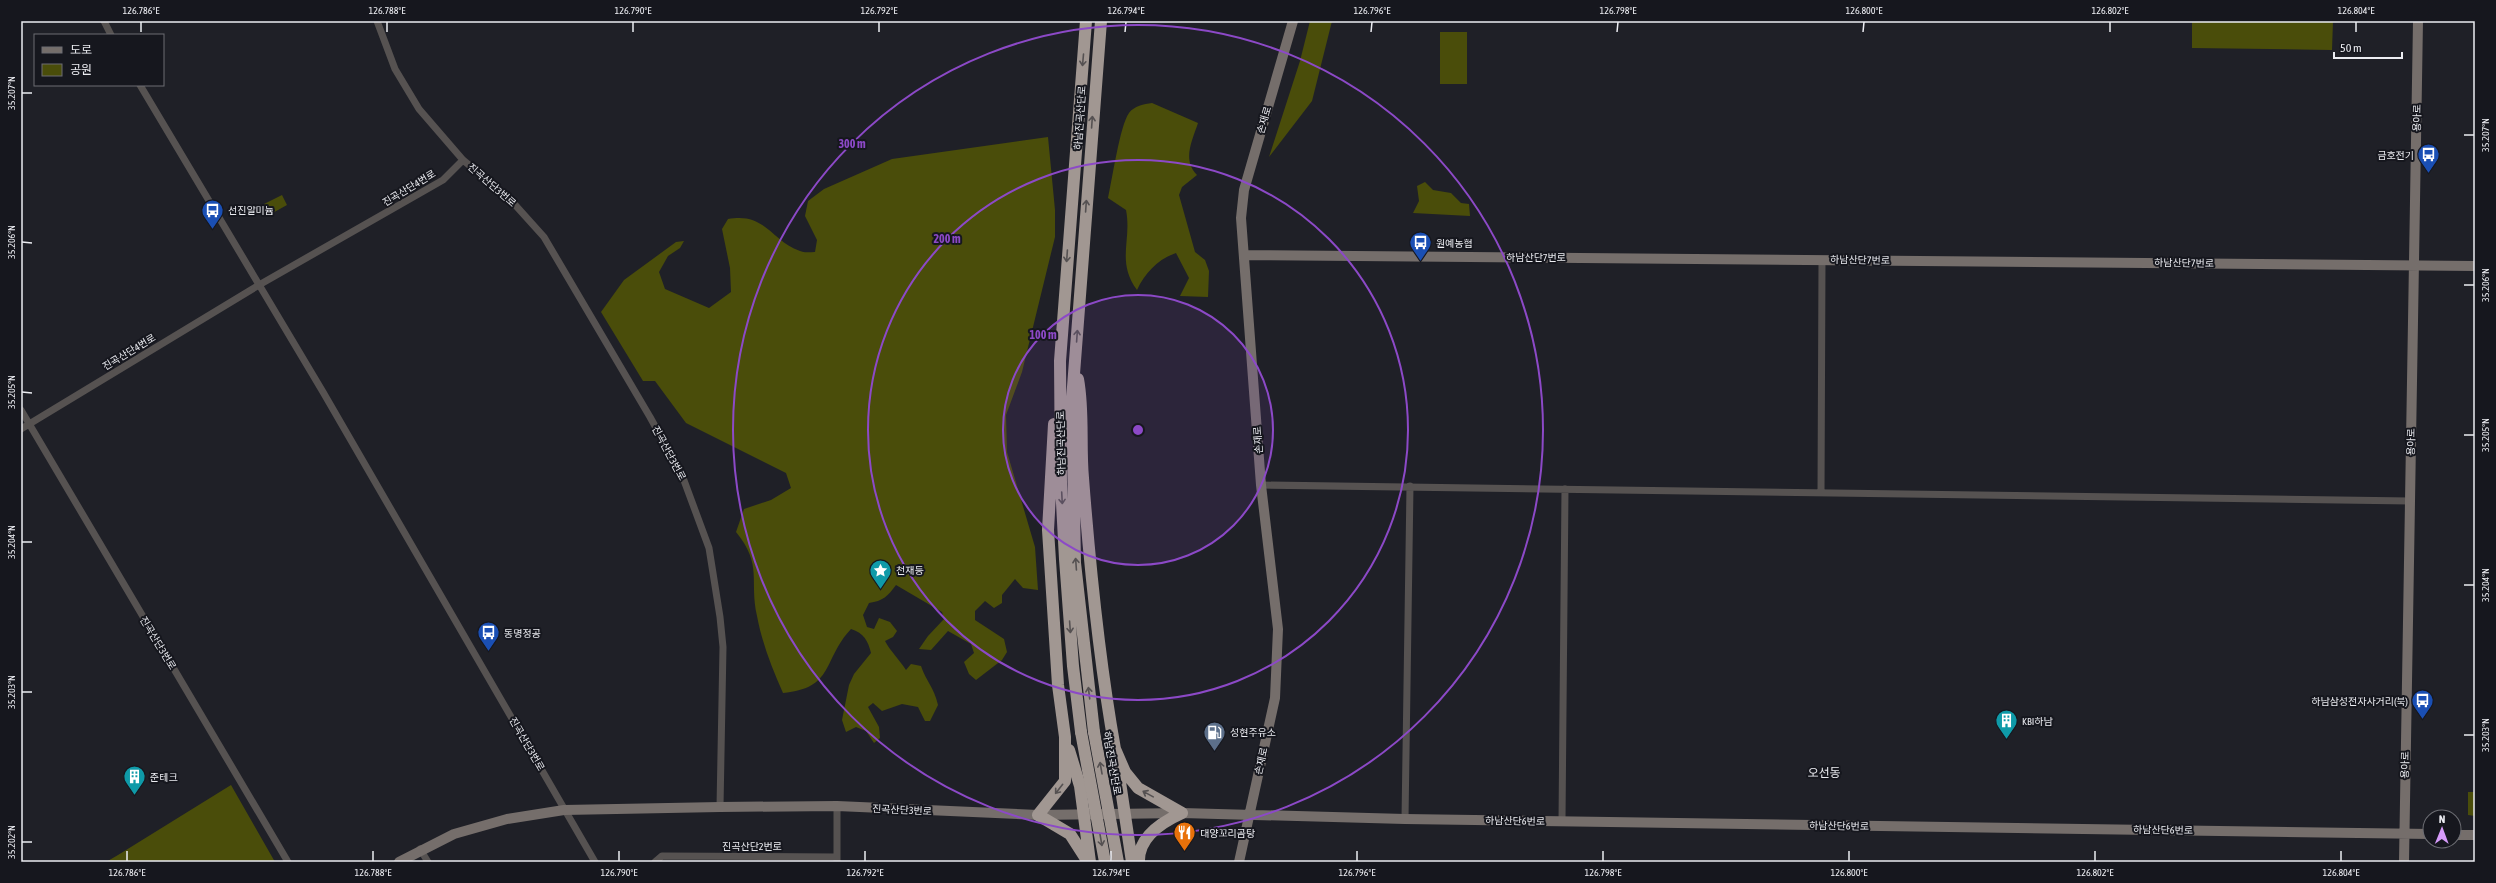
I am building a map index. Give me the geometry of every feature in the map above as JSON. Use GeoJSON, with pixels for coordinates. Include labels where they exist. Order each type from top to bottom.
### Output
{"type":"FeatureCollection","features":[{"type":"Feature","properties":{"kind":"highway","name":"하남진곡산단로"},"geometry":{"type":"LineString","coordinates":[[1086,21],[1075,147],[1060,361],[1061,484],[1073,666],[1081,732],[1105,862]]}},
{"type":"Feature","properties":{"kind":"highway","name":"하남진곡산단로"},"geometry":{"type":"LineString","coordinates":[[1101,21],[1090,140],[1072,400],[1075,563],[1094,732],[1118,862]]}},
{"type":"Feature","properties":{"kind":"highway"},"geometry":{"type":"LineString","coordinates":[[1075,359],[1082,399],[1082,474],[1092,576],[1115,749],[1127,815],[1132,862]]}},
{"type":"Feature","properties":{"kind":"highway"},"geometry":{"type":"LineString","coordinates":[[1060,361],[1056,384],[1048,530],[1058,685],[1065,737],[1065,781],[1038,815],[1070,834],[1089,862]]}},
{"type":"Feature","properties":{"kind":"highway"},"geometry":{"type":"LineString","coordinates":[[1065,737],[1080,786],[1089,862]]}},
{"type":"Feature","properties":{"kind":"highway"},"geometry":{"type":"LineString","coordinates":[[1115,749],[1125,772],[1138,788],[1182,813]]}},
{"type":"Feature","properties":{"kind":"highway"},"geometry":{"type":"LineString","coordinates":[[1139,862],[1148,836],[1160,824],[1182,813]]}},
{"type":"Feature","properties":{"kind":"street"},"geometry":{"type":"LineString","coordinates":[[104,21],[110,34]]}},
{"type":"Feature","properties":{"kind":"street"},"geometry":{"type":"LineString","coordinates":[[377,21],[404,86],[433,128],[463,160]]}},
{"type":"Feature","properties":{"kind":"street","name":"손재로"},"geometry":{"type":"LineString","coordinates":[[1239,862],[1275,698],[1278,666],[1278,629],[1262,486],[1241,218],[1244,190],[1293,21]]}},
{"type":"Feature","properties":{"kind":"street","name":"용아로"},"geometry":{"type":"LineString","coordinates":[[2404,862],[2418,21]]}},
{"type":"Feature","properties":{"kind":"street"},"geometry":{"type":"LineString","coordinates":[[141,86],[259,285]]}},
{"type":"Feature","properties":{"kind":"street","name":"진곡산단4번로"},"geometry":{"type":"LineString","coordinates":[[21,429],[259,285],[443,180],[463,160]]}},
{"type":"Feature","properties":{"kind":"street","name":"진곡산단3번로"},"geometry":{"type":"LineString","coordinates":[[463,160],[508,198],[544,237],[650,417],[682,475],[698,516],[716,579],[723,647],[720,806]]}},
{"type":"Feature","properties":{"kind":"street","name":"하남산단7번로"},"geometry":{"type":"LineString","coordinates":[[1244,255],[2475,266]]}},
{"type":"Feature","properties":{"kind":"street"},"geometry":{"type":"LineString","coordinates":[[1821,493],[1822,260]]}},
{"type":"Feature","properties":{"kind":"street","name":"진곡산단3번로"},"geometry":{"type":"LineString","coordinates":[[259,285],[564,810]]}},
{"type":"Feature","properties":{"kind":"street"},"geometry":{"type":"LineString","coordinates":[[21,410],[29,424]]}},
{"type":"Feature","properties":{"kind":"street","name":"진곡산단3번로"},"geometry":{"type":"LineString","coordinates":[[29,424],[288,862]]}},
{"type":"Feature","properties":{"kind":"street"},"geometry":{"type":"LineString","coordinates":[[1262,486],[1565,488],[2410,501]]}},
{"type":"Feature","properties":{"kind":"street"},"geometry":{"type":"LineString","coordinates":[[1405,819],[1410,486]]}},
{"type":"Feature","properties":{"kind":"street"},"geometry":{"type":"LineString","coordinates":[[1562,821],[1565,488]]}},
{"type":"Feature","properties":{"kind":"street","name":"진곡산단3번로"},"geometry":{"type":"LineString","coordinates":[[399,862],[420,849],[481,825],[564,810],[720,806],[837,806],[1038,815],[1127,815],[1182,813]]}},
{"type":"Feature","properties":{"kind":"street","name":"진곡산단2번로"},"geometry":{"type":"LineString","coordinates":[[656,862],[662,856],[719,859],[837,859],[837,806]]}},
{"type":"Feature","properties":{"kind":"street"},"geometry":{"type":"LineString","coordinates":[[564,810],[596,862]]}},
{"type":"Feature","properties":{"kind":"street","name":"하남산단6번로"},"geometry":{"type":"LineString","coordinates":[[1182,813],[1405,819],[2422,834]]}},
{"type":"Feature","properties":{"kind":"street"},"geometry":{"type":"LineString","coordinates":[[2462,835],[2475,835]]}},
{"type":"Feature","properties":{"kind":"street"},"geometry":{"type":"LineString","coordinates":[[420,849],[428,862]]}},
{"type":"Feature","properties":{"kind":"green space"},"geometry":{"type":"Polygon","coordinates":[[[1310,21],[1332,21],[1312,101],[1269,157],[1300,61],[1310,21]]]}},
{"type":"Feature","properties":{"kind":"green space"},"geometry":{"type":"Polygon","coordinates":[[[2192,21],[2333,21],[2332,50],[2192,48],[2192,21]]]}},
{"type":"Feature","properties":{"kind":"green space"},"geometry":{"type":"Polygon","coordinates":[[[1440,32],[1467,32],[1467,84],[1440,84],[1440,32]]]}},
{"type":"Feature","properties":{"kind":"green space"},"geometry":{"type":"Polygon","coordinates":[[[1152,103],[1198,123],[1191,143],[1189,157],[1192,169],[1197,175],[1182,187],[1179,195],[1195,252],[1205,260],[1209,271],[1208,297],[1180,296],[1189,278],[1176,253],[1163,259],[1153,267],[1148,272],[1137,290],[1127,270],[1126,210],[1108,198],[1119,141],[1126,119],[1129,113],[1136,107],[1152,103]]]}},
{"type":"Feature","properties":{"kind":"green space"},"geometry":{"type":"Polygon","coordinates":[[[1048,137],[1055,210],[1055,237],[1022,372],[1006,415],[1007,452],[1035,547],[1038,590],[1023,588],[1015,579],[1002,595],[1002,603],[994,608],[985,601],[975,611],[975,620],[1004,639],[1007,652],[1002,660],[976,680],[969,674],[964,662],[974,653],[971,644],[948,631],[931,650],[919,649],[928,636],[944,619],[942,612],[896,585],[885,597],[878,601],[869,603],[863,615],[867,627],[874,629],[879,618],[890,622],[897,631],[893,637],[885,641],[906,670],[911,664],[921,666],[938,705],[930,721],[925,721],[918,707],[902,704],[882,711],[873,703],[868,707],[879,727],[880,738],[874,743],[866,731],[856,727],[846,732],[842,720],[849,685],[854,674],[871,653],[867,641],[862,635],[851,629],[835,651],[826,671],[820,679],[800,690],[783,693],[771,665],[759,626],[755,603],[754,573],[750,554],[736,532],[744,509],[771,500],[791,488],[786,473],[686,423],[655,381],[643,381],[601,312],[624,280],[676,242],[684,241],[680,248],[668,256],[659,272],[665,289],[709,308],[731,292],[730,268],[722,229],[728,219],[741,218],[760,223],[790,246],[802,252],[815,252],[817,240],[805,216],[808,201],[824,189],[892,159],[1048,137]]]}},
{"type":"Feature","properties":{"kind":"green space"},"geometry":{"type":"Polygon","coordinates":[[[1425,182],[1433,190],[1451,193],[1461,203],[1469,204],[1470,216],[1413,213],[1419,201],[1417,186],[1425,182]]]}},
{"type":"Feature","properties":{"kind":"green space"},"geometry":{"type":"Polygon","coordinates":[[[282,195],[287,205],[269,215],[264,204],[282,195]]]}},
{"type":"Feature","properties":{"kind":"green space"},"geometry":{"type":"Polygon","coordinates":[[[231,785],[275,862],[106,862],[118,855],[231,785]]]}},
{"type":"Feature","properties":{"kind":"green space"},"geometry":{"type":"Polygon","coordinates":[[[2468,792],[2475,792],[2475,816],[2468,815],[2468,792]]]}},
{"type":"Feature","properties":{"kind":"place","name":"금호전기"},"geometry":{"type":"Point","coordinates":[2429,174]}},
{"type":"Feature","properties":{"kind":"place","name":"선진알미늄"},"geometry":{"type":"Point","coordinates":[212,230]}},
{"type":"Feature","properties":{"kind":"place","name":"원예농협"},"geometry":{"type":"Point","coordinates":[1421,262]}},
{"type":"Feature","properties":{"kind":"place","name":"천재등"},"geometry":{"type":"Point","coordinates":[881,590]}},
{"type":"Feature","properties":{"kind":"place","name":"동명정공"},"geometry":{"type":"Point","coordinates":[488,652]}},
{"type":"Feature","properties":{"kind":"place","name":"하남삼성전자사거리(북)"},"geometry":{"type":"Point","coordinates":[2423,720]}},
{"type":"Feature","properties":{"kind":"place","name":"KBI하남"},"geometry":{"type":"Point","coordinates":[2006,740]}},
{"type":"Feature","properties":{"kind":"place","name":"성현주유소"},"geometry":{"type":"Point","coordinates":[1214,752]}},
{"type":"Feature","properties":{"kind":"place","name":"준테크"},"geometry":{"type":"Point","coordinates":[134,796]}},
{"type":"Feature","properties":{"kind":"place","name":"대양꼬리곰탕"},"geometry":{"type":"Point","coordinates":[1184,852]}},
{"type":"Feature","properties":{"kind":"district","name":"오선동"},"geometry":{"type":"Point","coordinates":[1824,773]}}]}
